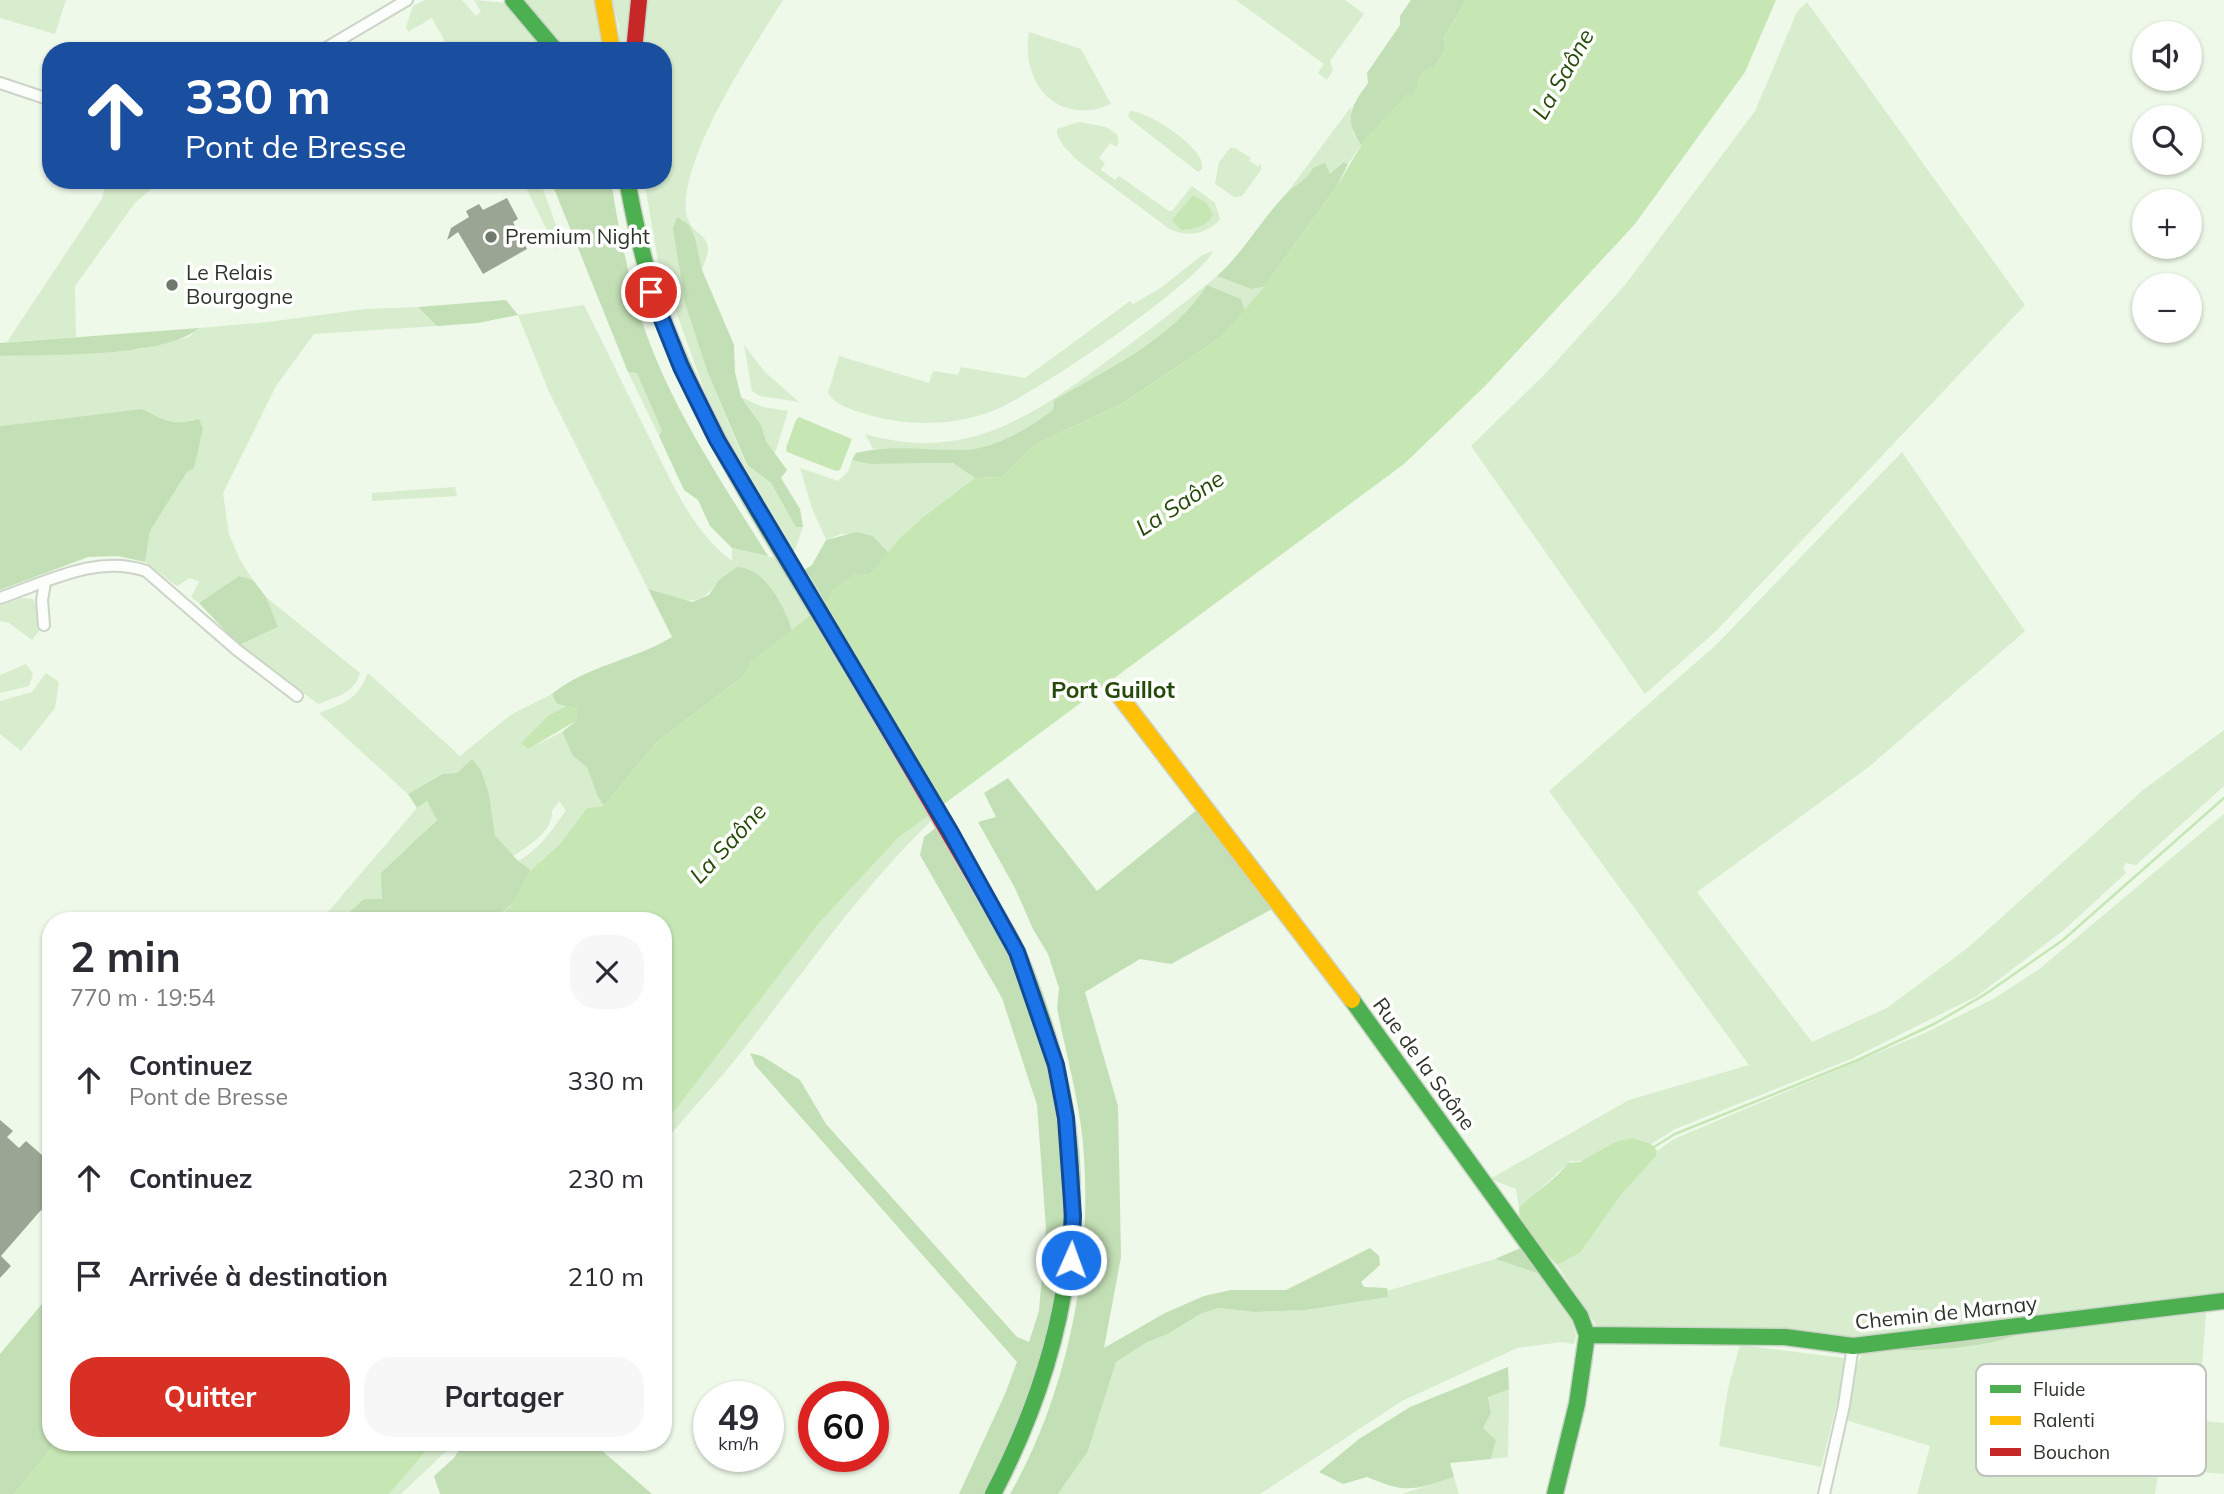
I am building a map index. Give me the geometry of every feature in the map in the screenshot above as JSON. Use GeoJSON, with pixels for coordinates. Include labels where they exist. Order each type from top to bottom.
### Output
{"type":"FeatureCollection","features":[{"type":"Feature","properties":{"kind":"main road"},"geometry":{"type":"LineString","coordinates":[[513,0],[548,42]]}},
{"type":"Feature","properties":{"kind":"main road"},"geometry":{"type":"LineString","coordinates":[[603,0],[610,42]]}},
{"type":"Feature","properties":{"kind":"main road"},"geometry":{"type":"LineString","coordinates":[[635,42],[639,0]]}},
{"type":"Feature","properties":{"kind":"main road"},"geometry":{"type":"LineString","coordinates":[[618,189],[624,219],[669,339],[717,440],[950,831],[1017,952],[1056,1065],[1070,1158],[1073,1216],[1071,1260],[1059,1327],[1044,1381],[1018,1449],[993,1494]]}},
{"type":"Feature","properties":{"kind":"main road"},"geometry":{"type":"LineString","coordinates":[[629,189],[637,239],[651,292]]}},
{"type":"Feature","properties":{"kind":"main road"},"geometry":{"type":"LineString","coordinates":[[638,189],[643,224],[669,339]]}},
{"type":"Feature","properties":{"kind":"main road","name":"Rue de la Saône"},"geometry":{"type":"LineString","coordinates":[[1118,694],[1331,970],[1580,1316],[1587,1335]]}},
{"type":"Feature","properties":{"kind":"main road","name":"Chemin de Marnay"},"geometry":{"type":"LineString","coordinates":[[1587,1335],[1785,1337],[1853,1346],[2224,1301]]}},
{"type":"Feature","properties":{"kind":"main road"},"geometry":{"type":"LineString","coordinates":[[1555,1494],[1577,1404],[1587,1335]]}},
{"type":"Feature","properties":{"kind":"street"},"geometry":{"type":"LineString","coordinates":[[336,42],[407,0]]}},
{"type":"Feature","properties":{"kind":"street"},"geometry":{"type":"LineString","coordinates":[[0,83],[42,97]]}},
{"type":"Feature","properties":{"kind":"street"},"geometry":{"type":"LineString","coordinates":[[0,598],[77,570],[108,564],[146,570],[237,650],[297,696]]}},
{"type":"Feature","properties":{"kind":"street"},"geometry":{"type":"LineString","coordinates":[[44,625],[42,600],[45,583]]}},
{"type":"Feature","properties":{"kind":"street"},"geometry":{"type":"LineString","coordinates":[[1824,1494],[1853,1346]]}},
{"type":"Feature","properties":{"kind":"shaded area"},"geometry":{"type":"Polygon","coordinates":[[[0,0],[66,0],[55,34],[0,18],[0,0]]]}},
{"type":"Feature","properties":{"kind":"shaded area"},"geometry":{"type":"Polygon","coordinates":[[[425,0],[462,0],[476,16],[481,12],[474,0],[507,3],[543,42],[445,42],[432,18],[408,32],[406,27],[413,6],[425,0]]]}},
{"type":"Feature","properties":{"kind":"shaded area"},"geometry":{"type":"Polygon","coordinates":[[[523,0],[595,0],[602,42],[558,42],[523,0]]]}},
{"type":"Feature","properties":{"kind":"shaded area"},"geometry":{"type":"Polygon","coordinates":[[[612,0],[635,0],[631,42],[620,42],[612,0]]]}},
{"type":"Feature","properties":{"kind":"shaded area"},"geometry":{"type":"Polygon","coordinates":[[[648,0],[783,0],[711,123],[691,174],[686,210],[691,225],[704,238],[708,249],[702,270],[695,238],[708,373],[746,465],[771,483],[796,526],[803,527],[793,555],[712,412],[658,261],[646,189],[672,189],[672,42],[642,42],[648,0]]]}},
{"type":"Feature","properties":{"kind":"shaded area"},"geometry":{"type":"Polygon","coordinates":[[[1236,0],[1345,0],[1364,14],[1330,61],[1333,70],[1327,80],[1318,73],[1324,64],[1236,0]]]}},
{"type":"Feature","properties":{"kind":"shaded area"},"geometry":{"type":"Polygon","coordinates":[[[1411,0],[1467,0],[1444,37],[1446,49],[1434,68],[1421,75],[1413,96],[1407,95],[1361,145],[1352,127],[1351,113],[1368,83],[1367,73],[1400,25],[1400,16],[1411,0]]]}},
{"type":"Feature","properties":{"kind":"shaded area"},"geometry":{"type":"Polygon","coordinates":[[[1807,2],[2025,305],[1716,631],[1645,694],[1471,446],[1546,373],[1625,285],[1755,111],[1797,12],[1807,2]]]}},
{"type":"Feature","properties":{"kind":"shaded area"},"geometry":{"type":"Polygon","coordinates":[[[1029,32],[1081,49],[1111,104],[1092,110],[1075,110],[1060,105],[1047,96],[1037,84],[1031,69],[1029,32]]]}},
{"type":"Feature","properties":{"kind":"shaded area"},"geometry":{"type":"Polygon","coordinates":[[[1351,107],[1353,133],[1361,145],[1348,164],[1342,162],[1330,174],[1310,176],[1286,194],[1351,107]]]}},
{"type":"Feature","properties":{"kind":"shaded area"},"geometry":{"type":"Polygon","coordinates":[[[1130,111],[1148,116],[1179,136],[1195,151],[1201,160],[1202,169],[1198,172],[1130,119],[1130,111]]]}},
{"type":"Feature","properties":{"kind":"shaded area"},"geometry":{"type":"Polygon","coordinates":[[[1079,122],[1106,127],[1117,134],[1119,142],[1116,147],[1110,143],[1099,158],[1105,163],[1101,170],[1115,180],[1119,176],[1169,211],[1172,211],[1192,186],[1215,203],[1220,219],[1202,232],[1188,234],[1168,228],[1077,160],[1064,146],[1057,129],[1079,122]]]}},
{"type":"Feature","properties":{"kind":"shaded area"},"geometry":{"type":"Polygon","coordinates":[[[1230,148],[1235,148],[1251,158],[1249,161],[1258,167],[1261,164],[1261,170],[1242,196],[1234,197],[1215,184],[1219,162],[1230,148]]]}},
{"type":"Feature","properties":{"kind":"shaded area"},"geometry":{"type":"Polygon","coordinates":[[[1343,162],[1348,164],[1337,186],[1264,287],[1251,289],[1217,276],[1236,257],[1276,205],[1313,168],[1325,163],[1330,174],[1343,162]]]}},
{"type":"Feature","properties":{"kind":"shaded area"},"geometry":{"type":"Polygon","coordinates":[[[104,189],[151,189],[135,203],[75,286],[76,337],[7,342],[102,199],[104,189]]]}},
{"type":"Feature","properties":{"kind":"shaded area"},"geometry":{"type":"Polygon","coordinates":[[[526,189],[543,189],[561,239],[557,250],[526,189]]]}},
{"type":"Feature","properties":{"kind":"shaded area"},"geometry":{"type":"Polygon","coordinates":[[[554,189],[613,189],[628,269],[653,352],[698,442],[768,556],[732,548],[710,526],[698,500],[684,490],[659,436],[662,431],[637,373],[628,372],[554,189]]]}},
{"type":"Feature","properties":{"kind":"shaded area"},"geometry":{"type":"Polygon","coordinates":[[[677,217],[689,225],[695,238],[702,270],[734,345],[735,372],[741,397],[761,425],[766,441],[787,470],[781,478],[800,509],[803,527],[796,527],[771,483],[747,465],[708,373],[685,303],[673,228],[677,217]]]}},
{"type":"Feature","properties":{"kind":"shaded area"},"geometry":{"type":"Polygon","coordinates":[[[1213,251],[1178,288],[1110,339],[1039,386],[990,412],[960,420],[914,423],[884,419],[846,407],[831,398],[828,393],[839,356],[929,383],[933,371],[958,375],[961,367],[1025,378],[1130,301],[1133,304],[1162,287],[1202,255],[1213,251]]]}},
{"type":"Feature","properties":{"kind":"shaded area"},"geometry":{"type":"Polygon","coordinates":[[[1217,276],[1251,289],[1264,287],[1245,311],[1241,299],[1207,285],[1193,304],[1158,337],[1054,400],[1053,410],[1000,442],[965,450],[873,449],[865,434],[901,442],[934,443],[965,439],[995,430],[1051,401],[1079,382],[1217,276]]]}},
{"type":"Feature","properties":{"kind":"shaded area"},"geometry":{"type":"Polygon","coordinates":[[[1207,285],[1241,299],[1245,311],[1221,337],[1123,403],[1034,445],[1002,477],[975,478],[953,463],[870,464],[852,460],[856,453],[869,450],[964,450],[999,442],[1053,410],[1054,400],[1158,337],[1193,304],[1207,285]]]}},
{"type":"Feature","properties":{"kind":"shaded area"},"geometry":{"type":"Polygon","coordinates":[[[506,300],[518,315],[478,323],[437,326],[418,307],[506,300]]]}},
{"type":"Feature","properties":{"kind":"shaded area"},"geometry":{"type":"Polygon","coordinates":[[[584,305],[675,488],[705,535],[732,561],[732,548],[797,566],[812,578],[826,604],[792,630],[791,626],[718,581],[703,597],[695,600],[678,599],[648,589],[549,392],[518,315],[584,305]]]}},
{"type":"Feature","properties":{"kind":"shaded area"},"geometry":{"type":"Polygon","coordinates":[[[418,307],[437,326],[314,334],[276,386],[223,493],[229,534],[240,560],[253,580],[239,576],[199,603],[191,597],[199,582],[190,578],[177,586],[145,562],[150,531],[187,472],[194,467],[203,429],[172,423],[142,409],[0,426],[0,356],[143,349],[189,337],[199,328],[365,309],[418,307]]]}},
{"type":"Feature","properties":{"kind":"shaded area"},"geometry":{"type":"Polygon","coordinates":[[[199,328],[183,338],[134,350],[0,356],[0,343],[199,328]]]}},
{"type":"Feature","properties":{"kind":"shaded area"},"geometry":{"type":"Polygon","coordinates":[[[744,345],[764,371],[799,402],[760,396],[752,391],[744,345]]]}},
{"type":"Feature","properties":{"kind":"shaded area"},"geometry":{"type":"Polygon","coordinates":[[[628,372],[637,372],[662,431],[659,436],[628,372]]]}},
{"type":"Feature","properties":{"kind":"shaded area"},"geometry":{"type":"Polygon","coordinates":[[[741,397],[763,407],[788,411],[775,453],[766,441],[761,425],[741,397]]]}},
{"type":"Feature","properties":{"kind":"shaded area"},"geometry":{"type":"Polygon","coordinates":[[[142,409],[176,422],[199,419],[203,429],[194,468],[187,472],[150,531],[145,562],[118,556],[88,557],[0,590],[0,426],[142,409]]]}},
{"type":"Feature","properties":{"kind":"shaded area"},"geometry":{"type":"Polygon","coordinates":[[[1902,452],[2025,631],[1870,766],[1697,892],[1812,1042],[1887,1008],[1970,946],[2143,790],[2224,730],[2224,786],[2136,865],[2126,863],[2123,868],[2126,873],[2064,930],[1977,996],[1851,1059],[1675,1129],[1651,1144],[1623,1140],[1613,1143],[1590,1158],[1571,1161],[1519,1208],[1516,1189],[1490,1179],[1629,1100],[1749,1065],[1549,791],[1716,645],[1902,452]]]}},
{"type":"Feature","properties":{"kind":"shaded area"},"geometry":{"type":"Polygon","coordinates":[[[852,460],[870,464],[953,463],[975,478],[918,522],[889,553],[873,536],[841,534],[826,540],[812,508],[800,468],[838,481],[848,472],[852,460]]]}},
{"type":"Feature","properties":{"kind":"shaded area"},"geometry":{"type":"Polygon","coordinates":[[[455,487],[457,496],[372,501],[372,493],[455,487]]]}},
{"type":"Feature","properties":{"kind":"shaded area"},"geometry":{"type":"Polygon","coordinates":[[[857,532],[873,536],[889,553],[870,574],[855,576],[844,582],[826,604],[804,570],[812,565],[826,540],[857,532]]]}},
{"type":"Feature","properties":{"kind":"shaded area"},"geometry":{"type":"Polygon","coordinates":[[[737,567],[757,574],[765,581],[779,600],[792,630],[745,675],[656,743],[604,806],[587,767],[573,756],[562,732],[576,721],[577,708],[557,704],[552,694],[565,684],[672,637],[648,589],[692,602],[709,595],[718,581],[737,567]]]}},
{"type":"Feature","properties":{"kind":"shaded area"},"geometry":{"type":"Polygon","coordinates":[[[239,576],[253,580],[266,597],[278,627],[239,645],[199,603],[239,576]]]}},
{"type":"Feature","properties":{"kind":"shaded area"},"geometry":{"type":"Polygon","coordinates":[[[266,597],[360,673],[349,690],[318,704],[239,645],[278,627],[266,597]]]}},
{"type":"Feature","properties":{"kind":"shaded area"},"geometry":{"type":"Polygon","coordinates":[[[21,598],[33,599],[38,610],[40,630],[32,640],[9,623],[0,621],[0,606],[21,598]]]}},
{"type":"Feature","properties":{"kind":"shaded area"},"geometry":{"type":"Polygon","coordinates":[[[26,664],[33,674],[29,686],[0,693],[0,675],[26,664]]]}},
{"type":"Feature","properties":{"kind":"shaded area"},"geometry":{"type":"Polygon","coordinates":[[[46,673],[59,682],[55,708],[21,751],[0,734],[0,701],[32,692],[46,673]]]}},
{"type":"Feature","properties":{"kind":"shaded area"},"geometry":{"type":"Polygon","coordinates":[[[368,673],[460,756],[512,714],[552,694],[557,704],[566,706],[549,715],[528,749],[562,732],[573,756],[587,766],[597,795],[604,806],[587,808],[559,845],[531,870],[518,861],[551,832],[566,810],[559,801],[544,832],[513,856],[495,835],[489,794],[481,770],[472,760],[457,773],[441,774],[408,794],[319,713],[355,695],[368,673]]]}},
{"type":"Feature","properties":{"kind":"shaded area"},"geometry":{"type":"Polygon","coordinates":[[[472,759],[481,770],[489,794],[495,835],[518,861],[531,870],[513,903],[503,912],[349,912],[364,899],[382,899],[381,873],[437,820],[427,801],[417,808],[408,794],[442,774],[457,773],[472,759]]]}},
{"type":"Feature","properties":{"kind":"shaded area"},"geometry":{"type":"Polygon","coordinates":[[[1008,778],[1097,891],[1198,809],[1272,909],[1171,964],[1140,959],[1085,992],[1118,1106],[1121,1257],[1104,1348],[1165,1313],[1204,1296],[1231,1290],[1286,1290],[1370,1248],[1379,1256],[1380,1265],[1361,1282],[1364,1287],[1387,1288],[1388,1297],[1306,1310],[1255,1312],[1218,1308],[1200,1314],[1168,1334],[1147,1342],[1116,1362],[1088,1451],[1058,1494],[1010,1494],[1031,1453],[1048,1410],[1063,1366],[1073,1320],[1085,1226],[1082,1134],[1057,1008],[1059,988],[1048,954],[978,822],[996,817],[984,793],[1008,778]]]}},
{"type":"Feature","properties":{"kind":"shaded area"},"geometry":{"type":"Polygon","coordinates":[[[427,801],[437,819],[424,832],[382,899],[364,899],[349,912],[328,912],[417,808],[427,801]]]}},
{"type":"Feature","properties":{"kind":"shaded area"},"geometry":{"type":"Polygon","coordinates":[[[931,813],[934,818],[859,900],[736,1059],[672,1134],[672,1114],[820,922],[898,838],[931,813]]]}},
{"type":"Feature","properties":{"kind":"shaded area"},"geometry":{"type":"Polygon","coordinates":[[[2224,814],[2224,1293],[2207,1298],[1855,1338],[1785,1332],[1598,1328],[1557,1265],[1580,1253],[1621,1195],[1656,1156],[1657,1151],[1674,1139],[1925,1033],[1995,998],[2038,970],[2224,814]]]}},
{"type":"Feature","properties":{"kind":"shaded area"},"geometry":{"type":"Polygon","coordinates":[[[939,825],[1007,952],[1039,1035],[1055,1101],[1062,1169],[1062,1237],[1054,1304],[1039,1370],[1015,1434],[985,1494],[959,1494],[1017,1362],[755,1065],[750,1053],[762,1056],[800,1080],[826,1124],[1017,1337],[1029,1342],[1039,1311],[1046,1228],[1037,1105],[1002,998],[920,855],[924,837],[939,825]]]}},
{"type":"Feature","properties":{"kind":"shaded area"},"geometry":{"type":"Polygon","coordinates":[[[1525,1246],[1543,1275],[1495,1259],[1525,1246]]]}},
{"type":"Feature","properties":{"kind":"shaded area"},"geometry":{"type":"Polygon","coordinates":[[[1495,1259],[1543,1275],[1572,1321],[1576,1336],[1574,1344],[1562,1342],[1517,1348],[1402,1401],[1260,1494],[1058,1494],[1088,1451],[1116,1362],[1147,1342],[1168,1334],[1200,1314],[1218,1308],[1255,1312],[1306,1310],[1388,1297],[1387,1291],[1495,1259]]]}},
{"type":"Feature","properties":{"kind":"shaded area"},"geometry":{"type":"Polygon","coordinates":[[[42,1304],[42,1451],[50,1451],[14,1494],[0,1494],[0,1354],[42,1304]]]}},
{"type":"Feature","properties":{"kind":"shaded area"},"geometry":{"type":"Polygon","coordinates":[[[2206,1313],[2202,1364],[1976,1364],[1976,1476],[2158,1476],[2155,1494],[1917,1494],[1930,1446],[1846,1420],[1853,1375],[1863,1351],[1965,1347],[2023,1333],[2206,1313]]]}},
{"type":"Feature","properties":{"kind":"shaded area"},"geometry":{"type":"Polygon","coordinates":[[[2023,1333],[1965,1347],[1863,1351],[2023,1333]]]}},
{"type":"Feature","properties":{"kind":"shaded area"},"geometry":{"type":"Polygon","coordinates":[[[1740,1345],[1844,1358],[1842,1382],[1821,1467],[1719,1446],[1728,1388],[1740,1345]]]}},
{"type":"Feature","properties":{"kind":"shaded area"},"geometry":{"type":"Polygon","coordinates":[[[1508,1367],[1509,1389],[1488,1397],[1491,1413],[1483,1428],[1496,1440],[1491,1459],[1450,1463],[1454,1477],[1410,1488],[1392,1486],[1367,1477],[1343,1484],[1319,1472],[1359,1439],[1410,1407],[1508,1367]]]}},
{"type":"Feature","properties":{"kind":"shaded area"},"geometry":{"type":"Polygon","coordinates":[[[1509,1389],[1508,1457],[1491,1459],[1496,1440],[1483,1428],[1491,1413],[1488,1396],[1509,1389]]]}},
{"type":"Feature","properties":{"kind":"shaded area"},"geometry":{"type":"Polygon","coordinates":[[[2206,1421],[2224,1423],[2224,1474],[2206,1472],[2206,1421]]]}},
{"type":"Feature","properties":{"kind":"shaded area"},"geometry":{"type":"Polygon","coordinates":[[[426,1451],[446,1451],[401,1494],[389,1494],[426,1451]]]}},
{"type":"Feature","properties":{"kind":"shaded area"},"geometry":{"type":"Polygon","coordinates":[[[458,1451],[602,1451],[652,1494],[440,1494],[434,1476],[458,1451]]]}},
{"type":"Feature","properties":{"kind":"shaded area"},"geometry":{"type":"Polygon","coordinates":[[[1454,1477],[1459,1494],[1402,1494],[1454,1477]]]}},
{"type":"Feature","properties":{"kind":"water","name":"La Saône"},"geometry":{"type":"Polygon","coordinates":[[[1467,0],[1776,0],[1745,72],[1635,224],[1485,386],[1404,464],[898,838],[820,922],[672,1114],[672,912],[504,912],[510,907],[531,870],[559,845],[587,808],[604,806],[656,743],[745,675],[750,662],[825,604],[834,588],[855,574],[870,574],[899,539],[922,518],[975,478],[1002,477],[1034,445],[1123,403],[1221,337],[1264,287],[1337,186],[1365,139],[1407,95],[1413,95],[1421,75],[1434,68],[1446,49],[1444,37],[1467,0]]]}},
{"type":"Feature","properties":{"kind":"water"},"geometry":{"type":"Polygon","coordinates":[[[1193,195],[1206,203],[1213,214],[1204,225],[1181,230],[1172,220],[1193,195]]]}},
{"type":"Feature","properties":{"kind":"water"},"geometry":{"type":"Polygon","coordinates":[[[799,417],[852,439],[840,470],[836,471],[787,452],[786,448],[799,417]]]}},
{"type":"Feature","properties":{"kind":"water"},"geometry":{"type":"Polygon","coordinates":[[[566,706],[578,707],[576,721],[528,749],[521,743],[549,715],[566,706]]]}},
{"type":"Feature","properties":{"kind":"water"},"geometry":{"type":"Polygon","coordinates":[[[1632,1138],[1651,1144],[1657,1151],[1656,1156],[1621,1195],[1580,1253],[1557,1265],[1520,1226],[1519,1208],[1568,1163],[1580,1162],[1615,1142],[1632,1138]]]}},
{"type":"Feature","properties":{"kind":"water"},"geometry":{"type":"Polygon","coordinates":[[[50,1451],[426,1451],[389,1494],[14,1494],[50,1451]]]}},
{"type":"Feature","properties":{"kind":"building","name":"Premium Night"},"geometry":{"type":"Polygon","coordinates":[[[507,198],[518,219],[513,222],[527,249],[483,274],[458,232],[447,240],[451,228],[469,217],[466,211],[479,204],[483,210],[507,198]]]}},
{"type":"Feature","properties":{"kind":"building"},"geometry":{"type":"Polygon","coordinates":[[[0,1120],[13,1131],[7,1137],[19,1148],[26,1141],[42,1155],[42,1211],[1,1256],[11,1266],[0,1278],[0,1120]]]}},
{"type":"Feature","properties":{"kind":"waterway"},"geometry":{"type":"LineString","coordinates":[[1654,1147],[1675,1134],[1858,1060],[1934,1024],[1984,995],[2063,940],[2224,798]]}},
{"type":"Feature","properties":{"kind":"traffic: fast"},"geometry":{"type":"LineString","coordinates":[[513,0],[548,42]]}},
{"type":"Feature","properties":{"kind":"traffic: fast"},"geometry":{"type":"LineString","coordinates":[[629,189],[649,278],[687,378],[752,502],[849,662]]}},
{"type":"Feature","properties":{"kind":"traffic: fast"},"geometry":{"type":"LineString","coordinates":[[993,1494],[1020,1436],[1042,1378],[1058,1319],[1068,1260],[1072,1200],[1069,1140],[1059,1079],[1034,995],[1007,933]]}},
{"type":"Feature","properties":{"kind":"traffic: fast"},"geometry":{"type":"LineString","coordinates":[[1352,1000],[1580,1316],[1587,1335],[1577,1404],[1555,1494]]}},
{"type":"Feature","properties":{"kind":"traffic: fast"},"geometry":{"type":"LineString","coordinates":[[1587,1335],[1785,1337],[1853,1346],[2224,1301]]}},
{"type":"Feature","properties":{"kind":"traffic: slow"},"geometry":{"type":"LineString","coordinates":[[603,0],[610,42]]}},
{"type":"Feature","properties":{"kind":"traffic: slow"},"geometry":{"type":"LineString","coordinates":[[1118,694],[1352,1000]]}},
{"type":"Feature","properties":{"kind":"traffic: jam"},"geometry":{"type":"LineString","coordinates":[[635,42],[639,0]]}},
{"type":"Feature","properties":{"kind":"traffic: jam"},"geometry":{"type":"LineString","coordinates":[[849,662],[1007,933]]}},
{"type":"Feature","properties":{"kind":"place","name":"Premium Night"},"geometry":{"type":"Point","coordinates":[491,237]}},
{"type":"Feature","properties":{"kind":"place","name":"Le Relais Bourgogne"},"geometry":{"type":"Point","coordinates":[172,285]}},
{"type":"Feature","properties":{"kind":"district","name":"Port Guillot"},"geometry":{"type":"Point","coordinates":[1113,690]}},
{"type":"Feature","properties":{"kind":"route"},"geometry":{"type":"LineString","coordinates":[[651,292],[681,367],[717,440],[950,831],[1017,952],[1056,1065],[1066,1118],[1073,1216],[1071,1260]]}}]}
